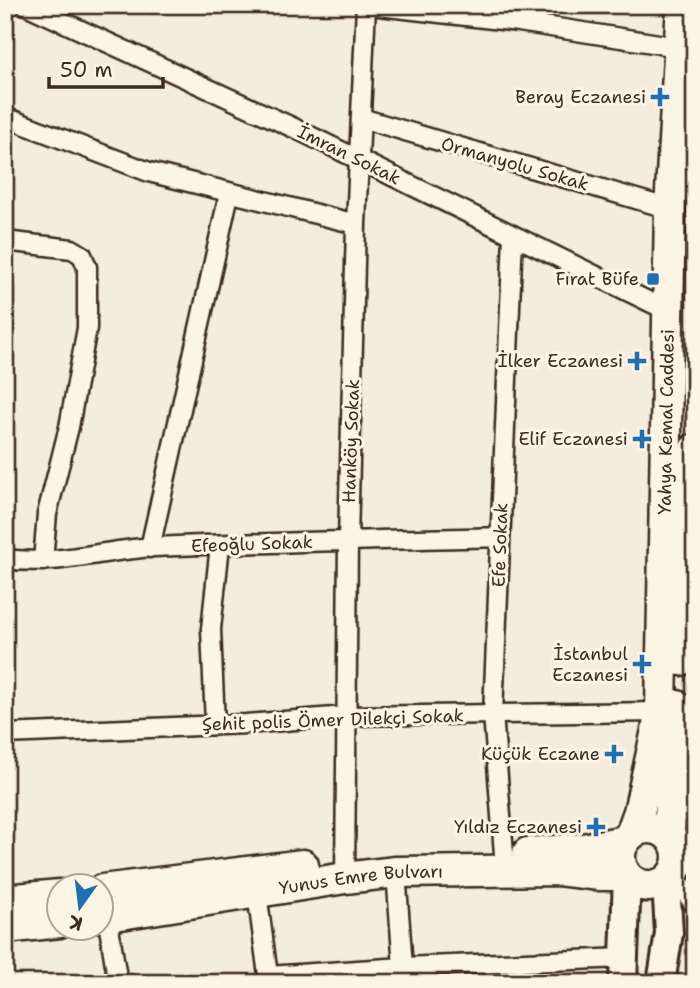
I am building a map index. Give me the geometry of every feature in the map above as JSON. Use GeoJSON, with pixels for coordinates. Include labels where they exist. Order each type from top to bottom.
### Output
{"type":"FeatureCollection","features":[{"type":"Feature","properties":{"kind":"main road","name":"Yahya Kemal Caddesi"},"geometry":{"type":"LineString","coordinates":[[628,838],[639,812],[661,712],[670,209],[682,5]]}},
{"type":"Feature","properties":{"kind":"main road","name":"Yahya Kemal Caddesi"},"geometry":{"type":"LineString","coordinates":[[676,859],[695,449]]}},
{"type":"Feature","properties":{"kind":"main road"},"geometry":{"type":"LineString","coordinates":[[624,970],[626,876],[620,859],[628,838],[638,830],[654,828],[676,859],[661,983]]}},
{"type":"Feature","properties":{"kind":"main road","name":"Yunus Emre Bulvarı"},"geometry":{"type":"LineString","coordinates":[[116,906],[345,869],[583,849],[628,838]]}},
{"type":"Feature","properties":{"kind":"main road"},"geometry":{"type":"LineString","coordinates":[[626,876],[641,886],[650,887],[676,859]]}},
{"type":"Feature","properties":{"kind":"main road","name":"Yunus Emre Bulvarı"},"geometry":{"type":"LineString","coordinates":[[116,907],[257,893],[345,869],[396,872],[558,870],[626,876]]}},
{"type":"Feature","properties":{"kind":"main road"},"geometry":{"type":"LineString","coordinates":[[5,900],[46,896]]}},
{"type":"Feature","properties":{"kind":"main road"},"geometry":{"type":"LineString","coordinates":[[5,929],[46,924]]}},
{"type":"Feature","properties":{"kind":"street","name":"İmran Sokak"},"geometry":{"type":"LineString","coordinates":[[26,5],[360,160],[668,311]]}},
{"type":"Feature","properties":{"kind":"street","name":"Hanköy Sokak"},"geometry":{"type":"LineString","coordinates":[[345,869],[348,541],[356,224],[368,5]]}},
{"type":"Feature","properties":{"kind":"street"},"geometry":{"type":"LineString","coordinates":[[368,5],[519,22],[678,47]]}},
{"type":"Feature","properties":{"kind":"street"},"geometry":{"type":"LineString","coordinates":[[5,117],[149,172],[356,224]]}},
{"type":"Feature","properties":{"kind":"street","name":"Ormanyolu Sokak"},"geometry":{"type":"LineString","coordinates":[[361,118],[670,209]]}},
{"type":"Feature","properties":{"kind":"street"},"geometry":{"type":"LineString","coordinates":[[149,548],[229,194]]}},
{"type":"Feature","properties":{"kind":"street","name":"Efe Sokak"},"geometry":{"type":"LineString","coordinates":[[504,854],[493,714],[513,235]]}},
{"type":"Feature","properties":{"kind":"street"},"geometry":{"type":"LineString","coordinates":[[5,242],[72,249],[82,255],[87,267],[87,328],[69,427],[47,514],[43,561]]}},
{"type":"Feature","properties":{"kind":"street","name":"Efeoğlu Sokak"},"geometry":{"type":"LineString","coordinates":[[5,559],[43,561],[149,548],[500,537]]}},
{"type":"Feature","properties":{"kind":"street"},"geometry":{"type":"LineString","coordinates":[[215,725],[211,629],[220,545]]}},
{"type":"Feature","properties":{"kind":"street","name":"Şehit polis Ömer Dilekçi Sokak"},"geometry":{"type":"LineString","coordinates":[[5,734],[346,716],[661,712]]}},
{"type":"Feature","properties":{"kind":"street"},"geometry":{"type":"LineString","coordinates":[[676,859],[695,905]]}},
{"type":"Feature","properties":{"kind":"street"},"geometry":{"type":"LineString","coordinates":[[396,872],[403,967]]}},
{"type":"Feature","properties":{"kind":"street"},"geometry":{"type":"LineString","coordinates":[[257,893],[269,980],[403,967],[624,970]]}},
{"type":"Feature","properties":{"kind":"street"},"geometry":{"type":"LineString","coordinates":[[110,942],[118,983]]}},
{"type":"Feature","properties":{"kind":"place","name":"Beray Eczanesi"},"geometry":{"type":"Point","coordinates":[660,97]}},
{"type":"Feature","properties":{"kind":"place","name":"Fırat Büfe"},"geometry":{"type":"Point","coordinates":[653,279]}},
{"type":"Feature","properties":{"kind":"place","name":"İlker Eczanesi"},"geometry":{"type":"Point","coordinates":[637,361]}},
{"type":"Feature","properties":{"kind":"place","name":"Elif Eczanesi"},"geometry":{"type":"Point","coordinates":[642,439]}},
{"type":"Feature","properties":{"kind":"place","name":"İstanbul Eczanesi"},"geometry":{"type":"Point","coordinates":[642,664]}},
{"type":"Feature","properties":{"kind":"place","name":"Küçük Eczane"},"geometry":{"type":"Point","coordinates":[614,754]}},
{"type":"Feature","properties":{"kind":"place","name":"Yıldız Eczanesi"},"geometry":{"type":"Point","coordinates":[596,827]}}]}
